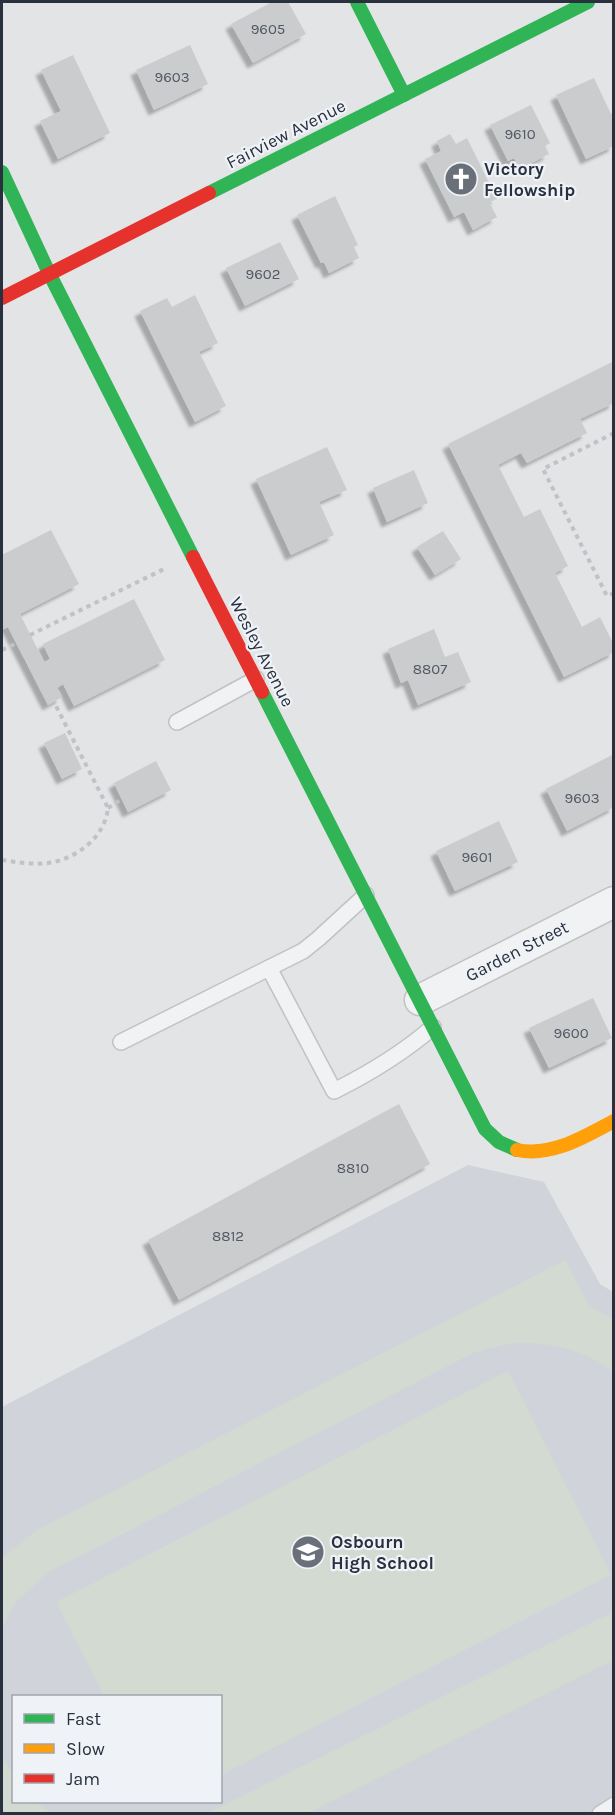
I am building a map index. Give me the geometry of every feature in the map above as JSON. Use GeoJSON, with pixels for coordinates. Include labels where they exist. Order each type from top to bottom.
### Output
{"type":"FeatureCollection","features":[{"type":"Feature","properties":{"kind":"street"},"geometry":{"type":"LineString","coordinates":[[357,2],[404,94]]}},
{"type":"Feature","properties":{"kind":"street","name":"Fairview Avenue"},"geometry":{"type":"LineString","coordinates":[[2,298],[588,2]]}},
{"type":"Feature","properties":{"kind":"street","name":"Wesley Avenue"},"geometry":{"type":"LineString","coordinates":[[2,172],[50,273],[485,1129],[500,1143],[519,1151],[539,1152],[573,1142],[614,1121]]}},
{"type":"Feature","properties":{"kind":"street","name":"Garden Street"},"geometry":{"type":"LineString","coordinates":[[420,1000],[614,902]]}},
{"type":"Feature","properties":{"kind":"lane"},"geometry":{"type":"LineString","coordinates":[[177,722],[256,679]]}},
{"type":"Feature","properties":{"kind":"lane"},"geometry":{"type":"LineString","coordinates":[[121,1042],[303,951],[366,895]]}},
{"type":"Feature","properties":{"kind":"lane"},"geometry":{"type":"LineString","coordinates":[[269,968],[334,1091],[392,1059],[433,1026]]}},
{"type":"Feature","properties":{"kind":"lane"},"geometry":{"type":"LineString","coordinates":[[600,1814],[614,1806]]}},
{"type":"Feature","properties":{"kind":"path"},"geometry":{"type":"LineString","coordinates":[[614,433],[543,469],[608,596],[614,593]]}},
{"type":"Feature","properties":{"kind":"path"},"geometry":{"type":"LineString","coordinates":[[30,635],[193,555]]}},
{"type":"Feature","properties":{"kind":"path"},"geometry":{"type":"LineString","coordinates":[[2,650],[17,643]]}},
{"type":"Feature","properties":{"kind":"path"},"geometry":{"type":"LineString","coordinates":[[2,860],[47,864],[65,859],[89,844],[102,829],[106,820],[108,807],[54,702]]}},
{"type":"Feature","properties":{"kind":"path"},"geometry":{"type":"LineString","coordinates":[[108,807],[122,799]]}},
{"type":"Feature","properties":{"kind":"shaded area","name":"Osbourn High School"},"geometry":{"type":"Polygon","coordinates":[[[468,1165],[544,1182],[600,1284],[613,1292],[613,1813],[2,1814],[2,1407],[468,1165]]]}},
{"type":"Feature","properties":{"kind":"shaded area"},"geometry":{"type":"Polygon","coordinates":[[[565,1260],[589,1306],[613,1319],[613,1372],[591,1358],[578,1353],[536,1343],[496,1346],[473,1353],[47,1573],[16,1602],[2,1628],[2,1558],[37,1530],[565,1260]]]}},
{"type":"Feature","properties":{"kind":"shaded area"},"geometry":{"type":"Polygon","coordinates":[[[508,1371],[611,1575],[222,1774],[222,1695],[103,1695],[56,1602],[508,1371]]]}},
{"type":"Feature","properties":{"kind":"shaded area"},"geometry":{"type":"Polygon","coordinates":[[[613,1612],[613,1660],[308,1813],[208,1813],[613,1612]]]}},
{"type":"Feature","properties":{"kind":"shaded area"},"geometry":{"type":"Polygon","coordinates":[[[2,1755],[12,1773],[12,1803],[37,1803],[52,1813],[2,1813],[2,1755]]]}},
{"type":"Feature","properties":{"kind":"building"},"geometry":{"type":"Polygon","coordinates":[[[272,2],[288,2],[306,34],[253,63],[231,24],[272,2]]]}},
{"type":"Feature","properties":{"kind":"building"},"geometry":{"type":"Polygon","coordinates":[[[190,45],[208,84],[154,110],[136,70],[190,45]]]}},
{"type":"Feature","properties":{"kind":"building"},"geometry":{"type":"Polygon","coordinates":[[[73,55],[110,133],[58,159],[40,121],[61,111],[41,70],[73,55]]]}},
{"type":"Feature","properties":{"kind":"building"},"geometry":{"type":"Polygon","coordinates":[[[594,78],[611,114],[614,113],[614,146],[586,159],[556,95],[594,78]]]}},
{"type":"Feature","properties":{"kind":"building"},"geometry":{"type":"Polygon","coordinates":[[[531,105],[550,143],[545,146],[549,154],[520,169],[514,158],[508,161],[490,125],[531,105]]]}},
{"type":"Feature","properties":{"kind":"building","name":"Victory Fellowship"},"geometry":{"type":"Polygon","coordinates":[[[450,134],[456,144],[467,138],[497,199],[489,202],[497,217],[473,230],[464,212],[454,217],[425,159],[441,151],[437,141],[450,134]]]}},
{"type":"Feature","properties":{"kind":"building"},"geometry":{"type":"Polygon","coordinates":[[[335,196],[358,245],[354,247],[359,258],[329,273],[324,262],[321,263],[297,215],[335,196]]]}},
{"type":"Feature","properties":{"kind":"building"},"geometry":{"type":"Polygon","coordinates":[[[280,242],[299,279],[245,306],[226,268],[280,242]]]}},
{"type":"Feature","properties":{"kind":"building"},"geometry":{"type":"Polygon","coordinates":[[[195,295],[218,343],[199,352],[226,406],[195,422],[140,311],[167,298],[172,307],[195,295]]]}},
{"type":"Feature","properties":{"kind":"building"},"geometry":{"type":"Polygon","coordinates":[[[614,361],[614,403],[580,419],[587,433],[527,463],[521,453],[498,465],[524,517],[540,509],[568,566],[555,573],[582,627],[600,617],[614,645],[614,652],[564,677],[448,444],[614,361]]]}},
{"type":"Feature","properties":{"kind":"building"},"geometry":{"type":"Polygon","coordinates":[[[327,447],[347,490],[319,502],[334,535],[291,555],[256,479],[327,447]]]}},
{"type":"Feature","properties":{"kind":"building"},"geometry":{"type":"Polygon","coordinates":[[[414,470],[428,503],[387,522],[373,488],[414,470]]]}},
{"type":"Feature","properties":{"kind":"building"},"geometry":{"type":"Polygon","coordinates":[[[51,530],[79,584],[20,614],[44,662],[50,659],[43,644],[134,599],[165,660],[74,706],[63,684],[57,688],[62,697],[48,705],[8,627],[2,630],[2,555],[51,530]]]}},
{"type":"Feature","properties":{"kind":"building"},"geometry":{"type":"Polygon","coordinates":[[[443,531],[461,559],[435,575],[417,547],[443,531]]]}},
{"type":"Feature","properties":{"kind":"building"},"geometry":{"type":"Polygon","coordinates":[[[434,629],[445,657],[458,652],[471,682],[418,705],[408,680],[401,683],[388,649],[434,629]]]}},
{"type":"Feature","properties":{"kind":"building"},"geometry":{"type":"Polygon","coordinates":[[[65,733],[82,769],[62,779],[44,743],[65,733]]]}},
{"type":"Feature","properties":{"kind":"building"},"geometry":{"type":"Polygon","coordinates":[[[614,754],[614,807],[567,831],[546,789],[614,754]]]}},
{"type":"Feature","properties":{"kind":"building"},"geometry":{"type":"Polygon","coordinates":[[[156,761],[171,790],[128,812],[114,783],[156,761]]]}},
{"type":"Feature","properties":{"kind":"building"},"geometry":{"type":"Polygon","coordinates":[[[499,821],[518,862],[455,891],[436,851],[499,821]]]}},
{"type":"Feature","properties":{"kind":"building"},"geometry":{"type":"Polygon","coordinates":[[[593,998],[612,1038],[549,1068],[529,1028],[593,998]]]}},
{"type":"Feature","properties":{"kind":"building"},"geometry":{"type":"Polygon","coordinates":[[[399,1104],[430,1164],[179,1300],[148,1240],[399,1104]]]}},
{"type":"Feature","properties":{"kind":"traffic: fast"},"geometry":{"type":"LineString","coordinates":[[357,2],[404,95]]}},
{"type":"Feature","properties":{"kind":"traffic: fast"},"geometry":{"type":"LineString","coordinates":[[209,193],[588,2]]}},
{"type":"Feature","properties":{"kind":"traffic: fast"},"geometry":{"type":"LineString","coordinates":[[2,172],[49,273],[193,557]]}},
{"type":"Feature","properties":{"kind":"traffic: fast"},"geometry":{"type":"LineString","coordinates":[[262,692],[485,1129],[499,1142],[517,1150]]}},
{"type":"Feature","properties":{"kind":"traffic: slow"},"geometry":{"type":"LineString","coordinates":[[517,1150],[543,1151],[555,1148],[579,1139],[614,1121]]}},
{"type":"Feature","properties":{"kind":"traffic: jam"},"geometry":{"type":"LineString","coordinates":[[2,298],[209,193]]}},
{"type":"Feature","properties":{"kind":"traffic: jam"},"geometry":{"type":"LineString","coordinates":[[193,557],[262,692]]}},
{"type":"Feature","properties":{"kind":"place","name":"Victory Fellowship"},"geometry":{"type":"Point","coordinates":[461,179]}},
{"type":"Feature","properties":{"kind":"place","name":"Osbourn High School"},"geometry":{"type":"Point","coordinates":[308,1552]}}]}
